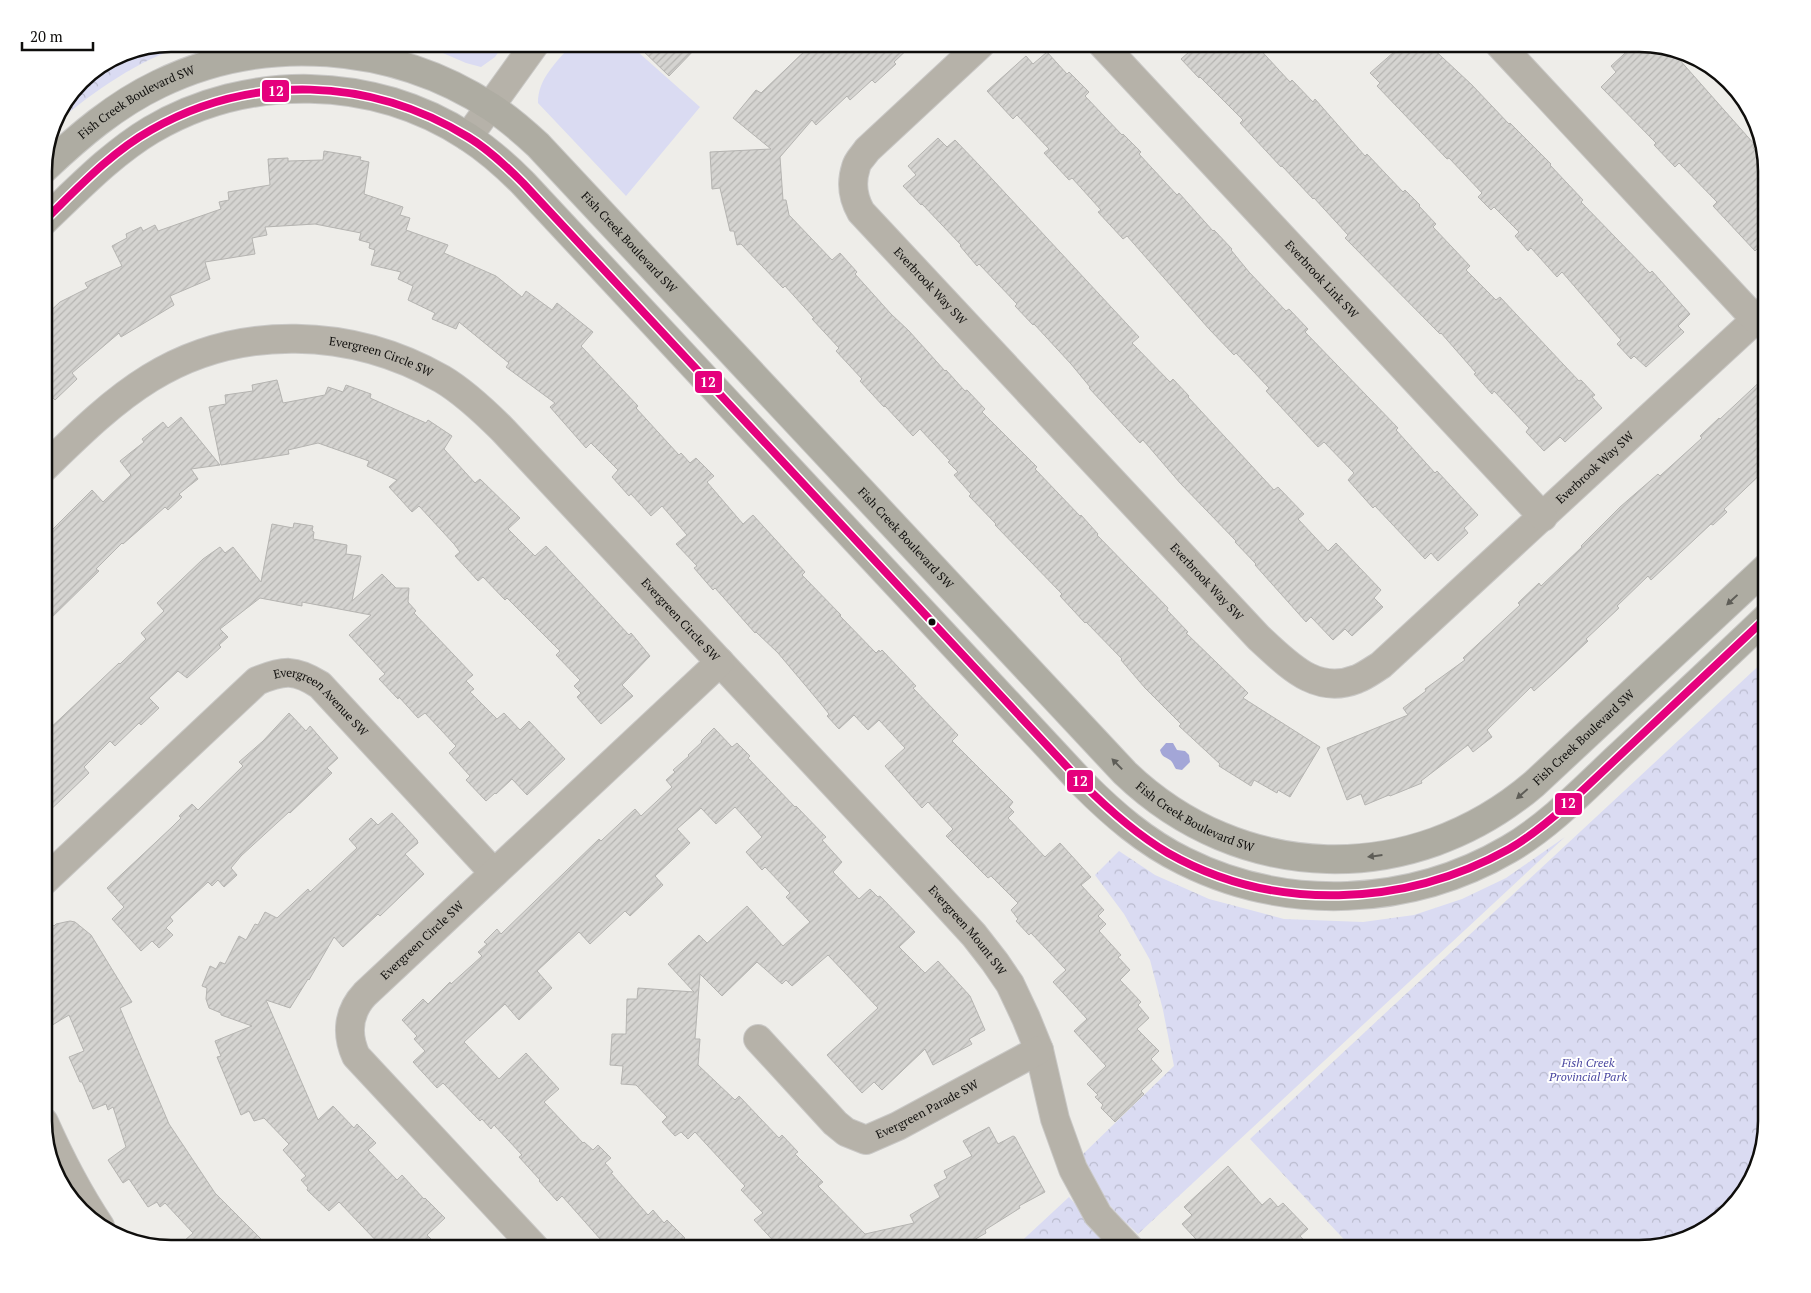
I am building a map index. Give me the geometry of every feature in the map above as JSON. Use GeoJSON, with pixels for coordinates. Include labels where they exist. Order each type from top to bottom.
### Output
{"type":"FeatureCollection","features":[{"type":"Feature","properties":{"kind":"main road","name":"Fish Creek Boulevard SW"},"geometry":{"type":"LineString","coordinates":[[53,161],[100,120],[159,84],[214,63],[269,53]]}},
{"type":"Feature","properties":{"kind":"main road","name":"Fish Creek Boulevard SW"},"geometry":{"type":"LineString","coordinates":[[343,53],[392,62],[424,73],[490,106],[515,125],[545,152],[1125,773],[1157,801],[1178,815],[1207,831],[1231,841],[1253,848],[1315,859],[1360,858],[1410,849],[1464,831],[1512,802],[1534,784],[1758,575]]}},
{"type":"Feature","properties":{"kind":"main road"},"geometry":{"type":"LineString","coordinates":[[53,213],[107,162],[129,144],[151,130],[200,108],[234,97],[262,91],[324,88],[366,95],[397,103],[430,116],[468,137],[491,153],[523,183],[1083,784],[1119,818],[1142,836],[1182,860],[1217,875],[1254,887],[1305,896],[1348,897],[1427,884],[1462,872],[1488,860],[1510,848],[1550,819],[1758,625]]}},
{"type":"Feature","properties":{"kind":"street","name":"Everbrook Way SW"},"geometry":{"type":"LineString","coordinates":[[972,52],[867,150],[856,166],[855,202],[860,212],[1252,631],[1295,671],[1314,680],[1332,684],[1356,680],[1381,666],[1758,318]]}},
{"type":"Feature","properties":{"kind":"street","name":"Everbrook Link SW"},"geometry":{"type":"LineString","coordinates":[[1110,52],[1543,516]]}},
{"type":"Feature","properties":{"kind":"street","name":"Everbrook Way SW"},"geometry":{"type":"LineString","coordinates":[[1507,52],[1758,310]]}},
{"type":"Feature","properties":{"kind":"street"},"geometry":{"type":"LineString","coordinates":[[468,137],[529,53]]}},
{"type":"Feature","properties":{"kind":"street","name":"Evergreen Circle SW"},"geometry":{"type":"LineString","coordinates":[[53,458],[120,398],[160,372],[202,354],[247,342],[283,338],[310,338],[372,349],[402,360],[443,380],[488,415],[720,662],[361,998],[352,1013],[349,1031],[351,1045],[362,1062],[528,1240]]}},
{"type":"Feature","properties":{"kind":"street","name":"Evergreen Mount SW"},"geometry":{"type":"LineString","coordinates":[[720,662],[974,935],[995,962],[1010,984],[1039,1050],[1055,1119],[1073,1169],[1098,1215],[1122,1240]]}},
{"type":"Feature","properties":{"kind":"street","name":"Evergreen Avenue SW"},"geometry":{"type":"LineString","coordinates":[[53,873],[257,681],[285,672],[300,674],[320,685],[494,873]]}},
{"type":"Feature","properties":{"kind":"street","name":"Evergreen Parade SW"},"geometry":{"type":"LineString","coordinates":[[758,1039],[835,1123],[846,1132],[866,1140],[898,1126],[1039,1050]]}},
{"type":"Feature","properties":{"kind":"street"},"geometry":{"type":"LineString","coordinates":[[56,1148],[84,1202]]}},
{"type":"Feature","properties":{"kind":"green space"},"geometry":{"type":"Polygon","coordinates":[[[165,53],[118,77],[67,115],[87,87],[112,68],[133,59],[165,53]]]}},
{"type":"Feature","properties":{"kind":"green space"},"geometry":{"type":"Polygon","coordinates":[[[442,53],[498,53],[481,67],[442,53]]]}},
{"type":"Feature","properties":{"kind":"green space"},"geometry":{"type":"Polygon","coordinates":[[[565,53],[639,53],[700,107],[626,196],[538,103],[541,86],[565,53]]]}},
{"type":"Feature","properties":{"kind":"green space","name":"Fish Creek Provincial Park"},"geometry":{"type":"Polygon","coordinates":[[[1758,666],[1758,1129],[1752,1160],[1743,1181],[1724,1206],[1692,1228],[1663,1238],[1647,1240],[1345,1240],[1250,1139],[1758,666]]]}},
{"type":"Feature","properties":{"kind":"green space"},"geometry":{"type":"Polygon","coordinates":[[[1565,837],[1138,1234],[1100,1194],[1082,1155],[1174,1066],[1163,1010],[1150,960],[1124,914],[1095,875],[1119,851],[1155,875],[1209,899],[1284,919],[1363,922],[1414,915],[1462,899],[1506,878],[1565,837]]]}},
{"type":"Feature","properties":{"kind":"green space"},"geometry":{"type":"Polygon","coordinates":[[[1069,1197],[1103,1240],[1023,1240],[1069,1197]]]}},
{"type":"Feature","properties":{"kind":"water"},"geometry":{"type":"Polygon","coordinates":[[[1166,743],[1173,743],[1177,750],[1185,751],[1189,755],[1190,762],[1182,770],[1176,769],[1171,761],[1162,754],[1160,750],[1166,743]]]}},
{"type":"Feature","properties":{"kind":"building"},"geometry":{"type":"Polygon","coordinates":[[[904,52],[894,62],[896,64],[875,83],[872,80],[850,100],[847,96],[816,125],[812,120],[780,157],[783,200],[786,200],[789,215],[832,260],[840,253],[857,272],[855,274],[891,314],[945,371],[985,409],[982,412],[1037,467],[1035,469],[1168,608],[1167,610],[1188,632],[1186,633],[1248,693],[1243,698],[1320,747],[1290,797],[1278,790],[1277,793],[1254,780],[1251,786],[1219,766],[1220,764],[1179,726],[1181,724],[1145,688],[1122,659],[1085,623],[1060,596],[1062,594],[969,496],[971,494],[954,475],[958,472],[948,462],[950,461],[920,429],[913,436],[884,407],[860,381],[862,379],[836,351],[839,348],[785,286],[783,288],[741,244],[737,245],[734,231],[730,231],[720,188],[712,189],[710,152],[771,149],[733,118],[756,90],[761,93],[803,53],[904,52]]]}},
{"type":"Feature","properties":{"kind":"building"},"geometry":{"type":"Polygon","coordinates":[[[1047,52],[1067,74],[1069,72],[1089,92],[1085,96],[1141,152],[1139,154],[1177,195],[1179,193],[1232,249],[1249,272],[1286,311],[1289,309],[1308,329],[1305,332],[1398,428],[1396,430],[1435,473],[1437,471],[1478,515],[1464,528],[1468,533],[1438,561],[1431,553],[1425,559],[1375,506],[1373,508],[1348,480],[1354,473],[1324,442],[1318,447],[1266,391],[1269,388],[1236,353],[1234,355],[1209,329],[1127,236],[1123,239],[1098,212],[1101,210],[1072,178],[1069,180],[1044,153],[1049,149],[1017,115],[1013,119],[987,91],[1026,56],[1033,64],[1047,52]]]}},
{"type":"Feature","properties":{"kind":"building"},"geometry":{"type":"Polygon","coordinates":[[[1189,52],[1263,52],[1290,82],[1292,80],[1313,102],[1315,99],[1365,156],[1367,154],[1403,192],[1405,190],[1420,205],[1436,224],[1433,227],[1470,266],[1466,270],[1496,300],[1500,297],[1579,381],[1581,380],[1595,395],[1592,397],[1602,408],[1565,442],[1560,437],[1544,451],[1526,432],[1529,428],[1494,391],[1492,394],[1441,333],[1345,238],[1348,235],[1240,123],[1243,120],[1181,59],[1189,52]]]}},
{"type":"Feature","properties":{"kind":"building"},"geometry":{"type":"Polygon","coordinates":[[[1394,52],[1437,52],[1551,164],[1583,200],[1581,202],[1650,273],[1652,271],[1690,314],[1678,326],[1684,332],[1646,367],[1634,356],[1631,359],[1617,344],[1621,340],[1562,272],[1557,277],[1531,248],[1528,251],[1515,236],[1519,232],[1494,207],[1491,210],[1478,197],[1482,193],[1377,86],[1380,83],[1370,73],[1394,52]]]}},
{"type":"Feature","properties":{"kind":"building"},"geometry":{"type":"Polygon","coordinates":[[[1626,52],[1663,55],[1679,60],[1755,145],[1753,148],[1756,151],[1758,164],[1758,248],[1755,251],[1713,206],[1717,202],[1679,163],[1675,167],[1654,145],[1656,143],[1601,87],[1616,72],[1611,66],[1626,52]]]}},
{"type":"Feature","properties":{"kind":"building"},"geometry":{"type":"Polygon","coordinates":[[[645,53],[692,53],[669,76],[645,53]]]}},
{"type":"Feature","properties":{"kind":"building"},"geometry":{"type":"Polygon","coordinates":[[[938,138],[947,147],[955,140],[1139,337],[1132,343],[1170,382],[1173,379],[1274,490],[1278,487],[1304,514],[1298,519],[1328,551],[1336,543],[1381,590],[1374,598],[1383,607],[1352,636],[1345,629],[1333,640],[1311,617],[1306,622],[1236,541],[1180,483],[1143,440],[1140,443],[1089,388],[1071,364],[1015,306],[1017,304],[979,264],[977,266],[961,245],[903,186],[916,175],[908,166],[938,138]]]}},
{"type":"Feature","properties":{"kind":"building"},"geometry":{"type":"Polygon","coordinates":[[[324,151],[361,157],[360,160],[369,162],[364,194],[403,207],[400,215],[410,218],[406,230],[448,245],[444,253],[496,276],[522,297],[526,291],[552,310],[557,303],[593,332],[581,346],[638,406],[636,408],[679,455],[681,453],[690,463],[696,458],[714,476],[707,482],[743,524],[753,515],[805,572],[802,575],[840,616],[876,653],[882,650],[916,686],[913,688],[958,735],[952,741],[1013,802],[1009,807],[1014,812],[1008,818],[1045,857],[1060,843],[1091,877],[1081,885],[1104,910],[1098,916],[1106,924],[1099,931],[1121,955],[1118,957],[1130,970],[1120,980],[1141,1002],[1138,1005],[1149,1018],[1137,1029],[1159,1051],[1151,1059],[1162,1071],[1141,1091],[1144,1094],[1115,1122],[1101,1108],[1103,1105],[1095,1097],[1098,1095],[1087,1084],[1106,1066],[1074,1031],[1087,1019],[1053,982],[1066,970],[1031,933],[1029,935],[1016,921],[1018,919],[1011,910],[1018,903],[991,876],[988,878],[946,836],[953,829],[928,802],[922,808],[885,766],[905,748],[879,720],[868,730],[854,715],[839,729],[827,716],[829,714],[821,704],[778,653],[755,633],[715,588],[713,590],[694,568],[697,566],[676,544],[687,535],[662,506],[651,516],[612,477],[618,470],[591,443],[586,448],[550,407],[555,403],[506,367],[509,363],[459,322],[456,329],[432,319],[435,313],[408,300],[413,286],[398,279],[401,272],[371,265],[375,250],[369,248],[370,243],[359,240],[361,233],[315,224],[265,227],[267,235],[252,238],[255,254],[205,262],[210,279],[170,296],[174,305],[121,337],[119,333],[72,373],[77,379],[55,400],[53,398],[53,309],[60,302],[88,288],[85,283],[122,266],[112,246],[127,238],[126,234],[141,227],[143,231],[155,225],[158,231],[221,209],[219,202],[229,200],[228,192],[270,185],[268,159],[288,158],[288,161],[323,160],[324,151]]]}},
{"type":"Feature","properties":{"kind":"building"},"geometry":{"type":"Polygon","coordinates":[[[277,380],[283,403],[325,395],[328,387],[343,392],[346,385],[371,394],[370,398],[426,423],[428,420],[452,436],[444,449],[475,483],[480,479],[520,518],[508,529],[535,556],[546,546],[629,635],[631,633],[650,656],[622,685],[633,696],[601,724],[577,697],[581,693],[574,686],[580,680],[556,655],[560,651],[483,577],[478,581],[455,556],[460,552],[454,544],[419,506],[412,512],[389,487],[397,480],[367,466],[369,461],[318,443],[288,450],[289,454],[221,465],[209,407],[226,404],[225,395],[253,391],[252,385],[277,380]]]}},
{"type":"Feature","properties":{"kind":"building"},"geometry":{"type":"Polygon","coordinates":[[[1758,383],[1758,477],[1724,509],[1727,512],[1713,525],[1711,524],[1651,580],[1648,576],[1617,606],[1619,608],[1586,639],[1588,641],[1534,691],[1531,687],[1487,730],[1492,737],[1473,752],[1468,745],[1421,781],[1422,783],[1390,796],[1365,805],[1361,794],[1347,800],[1327,748],[1408,715],[1403,708],[1426,691],[1425,689],[1465,660],[1463,658],[1520,605],[1518,603],[1539,583],[1541,586],[1620,507],[1658,474],[1660,476],[1758,383]]]}},
{"type":"Feature","properties":{"kind":"building"},"geometry":{"type":"Polygon","coordinates":[[[181,417],[220,465],[191,469],[198,479],[179,494],[182,497],[168,510],[165,507],[122,543],[96,569],[99,571],[53,616],[53,529],[92,490],[103,502],[131,475],[120,461],[144,442],[142,439],[163,422],[168,428],[181,417]]]}},
{"type":"Feature","properties":{"kind":"building"},"geometry":{"type":"Polygon","coordinates":[[[294,523],[313,526],[313,539],[347,545],[346,554],[361,556],[352,601],[382,574],[396,588],[409,588],[408,602],[416,611],[414,613],[473,675],[466,681],[474,689],[470,692],[497,719],[504,713],[520,730],[529,721],[565,759],[527,795],[512,779],[486,801],[466,780],[470,776],[449,753],[456,746],[425,713],[418,718],[399,697],[398,699],[379,679],[385,674],[349,635],[371,615],[302,602],[302,606],[260,598],[220,629],[228,637],[219,645],[221,647],[187,678],[178,671],[149,698],[159,708],[141,725],[139,723],[115,746],[110,741],[84,767],[89,773],[53,807],[53,725],[146,639],[141,633],[164,611],[157,603],[203,559],[220,547],[225,553],[233,547],[261,582],[272,524],[293,528],[294,523]]]}},
{"type":"Feature","properties":{"kind":"building"},"geometry":{"type":"Polygon","coordinates":[[[289,713],[306,731],[310,726],[338,758],[327,768],[332,773],[241,856],[231,868],[237,875],[224,887],[218,880],[212,886],[208,882],[170,917],[173,921],[166,928],[173,935],[159,948],[152,941],[141,951],[112,919],[124,907],[107,888],[172,827],[181,818],[179,816],[192,804],[198,810],[243,766],[239,762],[263,741],[289,713]]]}},
{"type":"Feature","properties":{"kind":"building"},"geometry":{"type":"Polygon","coordinates":[[[714,728],[732,747],[737,743],[750,756],[748,758],[826,837],[822,840],[842,862],[833,872],[859,899],[870,889],[878,897],[880,896],[915,932],[899,947],[925,973],[938,961],[970,996],[985,1030],[969,1039],[972,1044],[933,1065],[925,1049],[882,1090],[874,1082],[862,1093],[827,1055],[878,1008],[828,955],[792,986],[786,980],[782,984],[757,962],[722,996],[700,974],[695,1039],[700,1039],[698,1065],[735,1100],[739,1096],[779,1138],[782,1135],[798,1152],[795,1154],[823,1182],[818,1186],[865,1234],[914,1223],[910,1215],[940,1197],[934,1185],[947,1178],[944,1171],[972,1156],[963,1141],[989,1127],[998,1144],[1013,1136],[1015,1137],[1045,1192],[1019,1206],[1020,1208],[985,1230],[986,1233],[974,1240],[773,1240],[754,1220],[763,1213],[741,1190],[745,1186],[695,1132],[688,1139],[681,1132],[675,1136],[662,1122],[667,1117],[636,1085],[621,1084],[623,1066],[610,1065],[612,1034],[626,1034],[627,999],[637,999],[638,988],[694,992],[668,964],[699,935],[707,943],[747,906],[783,946],[810,922],[786,897],[790,893],[765,867],[762,870],[746,852],[762,837],[735,807],[716,824],[701,808],[677,829],[690,843],[655,876],[663,885],[630,916],[625,911],[590,944],[579,932],[537,971],[552,988],[519,1020],[505,1004],[464,1042],[499,1079],[526,1053],[559,1089],[544,1102],[583,1143],[593,1150],[598,1145],[611,1158],[605,1163],[613,1172],[611,1173],[648,1215],[653,1210],[664,1223],[667,1220],[685,1238],[683,1240],[601,1240],[562,1196],[557,1201],[519,1157],[522,1155],[494,1125],[491,1129],[482,1119],[480,1121],[443,1083],[437,1088],[413,1062],[425,1051],[414,1039],[417,1036],[402,1020],[423,999],[428,1004],[450,982],[451,984],[482,956],[478,952],[487,944],[484,942],[497,929],[501,934],[599,839],[601,841],[635,809],[641,816],[672,787],[666,780],[714,728]]]}},
{"type":"Feature","properties":{"kind":"building"},"geometry":{"type":"Polygon","coordinates":[[[392,813],[417,840],[418,843],[405,854],[424,874],[380,916],[378,914],[343,947],[334,937],[290,1008],[266,1000],[318,1120],[333,1106],[354,1128],[357,1124],[376,1143],[368,1150],[397,1180],[402,1175],[445,1218],[427,1235],[432,1240],[375,1240],[339,1202],[329,1211],[307,1190],[308,1188],[301,1180],[306,1176],[283,1150],[289,1144],[264,1118],[254,1121],[249,1111],[241,1115],[217,1057],[221,1056],[215,1041],[252,1026],[221,1015],[221,1013],[209,1008],[206,999],[207,988],[202,986],[210,966],[216,969],[220,962],[225,964],[239,936],[246,940],[255,924],[258,925],[265,912],[277,918],[308,889],[310,892],[357,848],[349,839],[371,818],[378,825],[392,813]]]}},
{"type":"Feature","properties":{"kind":"building"},"geometry":{"type":"Polygon","coordinates":[[[70,921],[75,922],[91,935],[132,1002],[120,1008],[169,1124],[215,1193],[261,1239],[185,1240],[193,1233],[165,1203],[160,1207],[157,1202],[148,1207],[129,1179],[123,1183],[108,1160],[126,1147],[113,1107],[108,1110],[106,1104],[93,1109],[69,1057],[84,1051],[69,1015],[53,1025],[53,925],[70,921]]]}},
{"type":"Feature","properties":{"kind":"building"},"geometry":{"type":"Polygon","coordinates":[[[1228,1166],[1262,1205],[1270,1198],[1278,1207],[1283,1203],[1308,1229],[1300,1236],[1304,1240],[1197,1240],[1182,1224],[1192,1215],[1184,1207],[1228,1166]]]}},
{"type":"Feature","properties":{"kind":"transit line","name":"12"},"geometry":{"type":"LineString","coordinates":[[53,212],[108,160],[151,130],[189,111],[229,99],[269,91],[310,90],[351,93],[391,103],[430,117],[468,137],[497,158],[523,183],[1093,794],[1134,830],[1168,853],[1209,872],[1251,886],[1295,893],[1339,895],[1383,892],[1427,883],[1469,868],[1509,849],[1539,829],[1566,806],[1758,625]]}}]}
